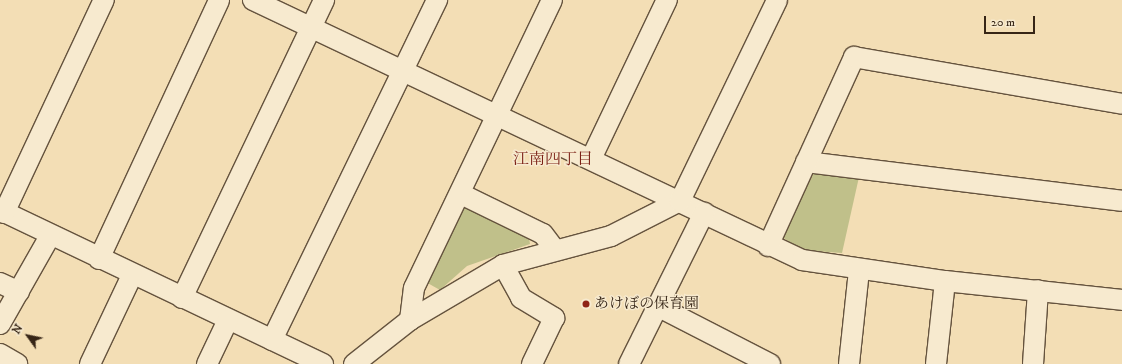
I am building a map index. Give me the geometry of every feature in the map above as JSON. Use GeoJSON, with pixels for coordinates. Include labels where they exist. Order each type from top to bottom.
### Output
{"type":"FeatureCollection","features":[{"type":"Feature","properties":{"kind":"street"},"geometry":{"type":"LineString","coordinates":[[104,0],[2,211],[50,236],[323,364]]}},
{"type":"Feature","properties":{"kind":"street"},"geometry":{"type":"LineString","coordinates":[[99,259],[219,0]]}},
{"type":"Feature","properties":{"kind":"street"},"geometry":{"type":"LineString","coordinates":[[253,0],[680,201],[768,246],[802,260],[858,270],[944,281],[1122,300]]}},
{"type":"Feature","properties":{"kind":"street"},"geometry":{"type":"LineString","coordinates":[[182,298],[324,0]]}},
{"type":"Feature","properties":{"kind":"street"},"geometry":{"type":"LineString","coordinates":[[272,340],[437,0]]}},
{"type":"Feature","properties":{"kind":"street"},"geometry":{"type":"LineString","coordinates":[[410,320],[414,288],[499,116],[552,0]]}},
{"type":"Feature","properties":{"kind":"street"},"geometry":{"type":"LineString","coordinates":[[591,159],[666,0]]}},
{"type":"Feature","properties":{"kind":"street"},"geometry":{"type":"LineString","coordinates":[[354,364],[410,320],[502,265],[611,236],[680,201],[777,0]]}},
{"type":"Feature","properties":{"kind":"street"},"geometry":{"type":"LineString","coordinates":[[768,246],[854,57],[1122,104]]}},
{"type":"Feature","properties":{"kind":"street"},"geometry":{"type":"LineString","coordinates":[[806,162],[1122,201]]}},
{"type":"Feature","properties":{"kind":"street"},"geometry":{"type":"LineString","coordinates":[[461,194],[543,234],[555,250]]}},
{"type":"Feature","properties":{"kind":"street"},"geometry":{"type":"LineString","coordinates":[[629,364],[659,307],[704,213]]}},
{"type":"Feature","properties":{"kind":"street"},"geometry":{"type":"LineString","coordinates":[[0,324],[50,236]]}},
{"type":"Feature","properties":{"kind":"street"},"geometry":{"type":"LineString","coordinates":[[502,265],[521,298],[554,318],[532,364]]}},
{"type":"Feature","properties":{"kind":"street"},"geometry":{"type":"LineString","coordinates":[[849,364],[858,270]]}},
{"type":"Feature","properties":{"kind":"street"},"geometry":{"type":"LineString","coordinates":[[90,364],[132,275]]}},
{"type":"Feature","properties":{"kind":"street"},"geometry":{"type":"LineString","coordinates":[[936,364],[944,281]]}},
{"type":"Feature","properties":{"kind":"street"},"geometry":{"type":"LineString","coordinates":[[0,283],[19,292]]}},
{"type":"Feature","properties":{"kind":"street"},"geometry":{"type":"LineString","coordinates":[[1033,364],[1038,290]]}},
{"type":"Feature","properties":{"kind":"street"},"geometry":{"type":"LineString","coordinates":[[659,307],[770,364]]}},
{"type":"Feature","properties":{"kind":"street"},"geometry":{"type":"LineString","coordinates":[[207,364],[228,320]]}},
{"type":"Feature","properties":{"kind":"street"},"geometry":{"type":"LineString","coordinates":[[0,354],[17,364]]}},
{"type":"Feature","properties":{"kind":"green space"},"geometry":{"type":"Polygon","coordinates":[[[815,171],[859,177],[842,253],[800,250],[781,236],[815,171]]]}},
{"type":"Feature","properties":{"kind":"green space"},"geometry":{"type":"Polygon","coordinates":[[[463,203],[528,232],[530,244],[467,266],[440,290],[424,281],[463,203]]]}},
{"type":"Feature","properties":{"kind":"place","name":"あけぼの保育園"},"geometry":{"type":"Point","coordinates":[586,304]}},
{"type":"Feature","properties":{"kind":"district","name":"江南四丁目"},"geometry":{"type":"Point","coordinates":[553,159]}}]}
